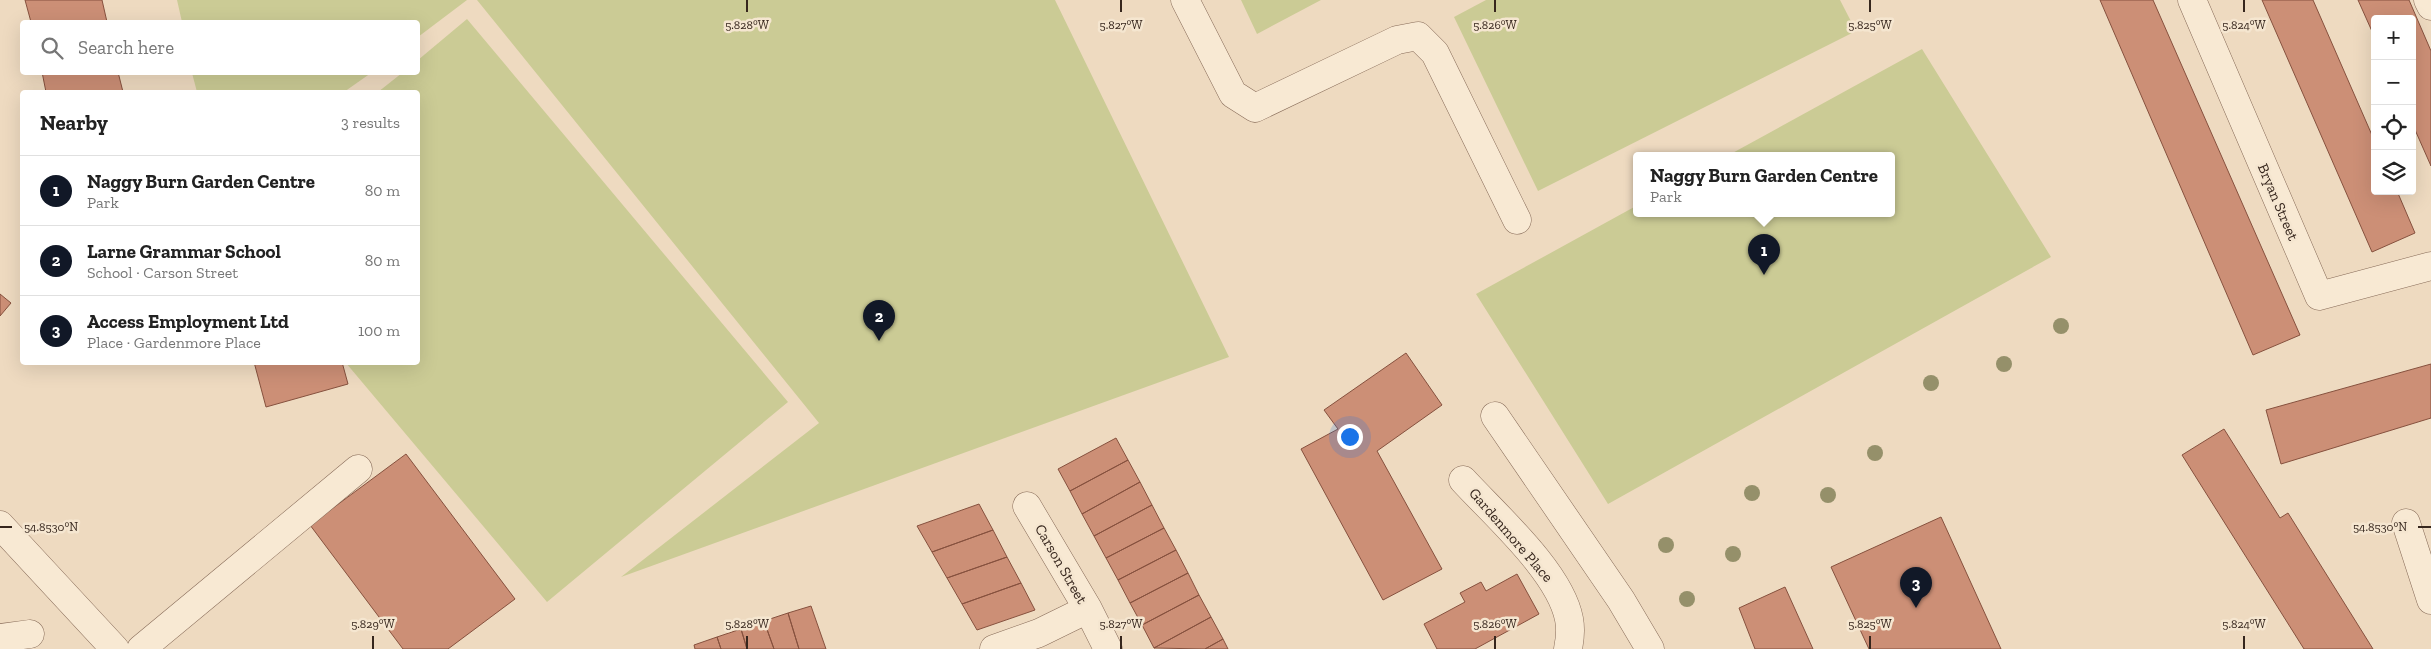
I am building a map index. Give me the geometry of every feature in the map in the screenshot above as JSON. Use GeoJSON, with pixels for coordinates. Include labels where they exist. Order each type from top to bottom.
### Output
{"type":"FeatureCollection","features":[{"type":"Feature","properties":{"kind":"street"},"geometry":{"type":"LineString","coordinates":[[1185,0],[1233,94],[1255,108],[1397,40],[1418,36],[1435,53],[1517,220]]}},
{"type":"Feature","properties":{"kind":"street","name":"Bryan Street"},"geometry":{"type":"LineString","coordinates":[[2192,0],[2319,296],[2431,266]]}},
{"type":"Feature","properties":{"kind":"street"},"geometry":{"type":"LineString","coordinates":[[2428,0],[2431,6]]}},
{"type":"Feature","properties":{"kind":"street"},"geometry":{"type":"LineString","coordinates":[[1496,416],[1621,600],[1650,649]]}},
{"type":"Feature","properties":{"kind":"street"},"geometry":{"type":"LineString","coordinates":[[142,649],[358,469]]}},
{"type":"Feature","properties":{"kind":"street","name":"Gardenmore Place"},"geometry":{"type":"LineString","coordinates":[[1463,480],[1529,551],[1550,578],[1564,602],[1569,617],[1571,632],[1568,649]]}},
{"type":"Feature","properties":{"kind":"street","name":"Carson Street"},"geometry":{"type":"LineString","coordinates":[[1027,506],[1088,609],[1108,649]]}},
{"type":"Feature","properties":{"kind":"street"},"geometry":{"type":"LineString","coordinates":[[2406,523],[2431,600]]}},
{"type":"Feature","properties":{"kind":"street"},"geometry":{"type":"LineString","coordinates":[[0,525],[115,649]]}},
{"type":"Feature","properties":{"kind":"street"},"geometry":{"type":"LineString","coordinates":[[994,649],[1039,633],[1088,609]]}},
{"type":"Feature","properties":{"kind":"street"},"geometry":{"type":"LineString","coordinates":[[0,638],[30,634]]}},
{"type":"Feature","properties":{"kind":"green space"},"geometry":{"type":"Polygon","coordinates":[[[177,0],[467,0],[420,35],[420,20],[182,20],[177,0]]]}},
{"type":"Feature","properties":{"kind":"green space"},"geometry":{"type":"Polygon","coordinates":[[[477,0],[1055,0],[1229,357],[621,577],[819,423],[477,0]]]}},
{"type":"Feature","properties":{"kind":"green space"},"geometry":{"type":"Polygon","coordinates":[[[1241,0],[1321,0],[1257,34],[1241,0]]]}},
{"type":"Feature","properties":{"kind":"green space"},"geometry":{"type":"Polygon","coordinates":[[[1486,0],[1840,0],[1856,31],[1538,191],[1454,17],[1486,0]]]}},
{"type":"Feature","properties":{"kind":"green space"},"geometry":{"type":"Polygon","coordinates":[[[467,19],[788,402],[547,602],[348,365],[420,365],[420,90],[381,90],[399,75],[420,75],[420,58],[467,19]]]}},
{"type":"Feature","properties":{"kind":"green space"},"geometry":{"type":"Polygon","coordinates":[[[1922,49],[2051,257],[1608,504],[1476,294],[1633,208],[1633,217],[1895,217],[1895,152],[1734,152],[1922,49]]]}},
{"type":"Feature","properties":{"kind":"green space"},"geometry":{"type":"Polygon","coordinates":[[[193,75],[368,75],[347,90],[196,90],[193,75]]]}},
{"type":"Feature","properties":{"kind":"building"},"geometry":{"type":"Polygon","coordinates":[[[25,0],[102,0],[107,20],[30,20],[25,0]]]}},
{"type":"Feature","properties":{"kind":"building"},"geometry":{"type":"Polygon","coordinates":[[[2100,0],[2153,0],[2300,335],[2253,355],[2100,0]]]}},
{"type":"Feature","properties":{"kind":"building"},"geometry":{"type":"Polygon","coordinates":[[[2262,0],[2313,0],[2371,133],[2371,195],[2399,195],[2415,233],[2372,252],[2262,0]]]}},
{"type":"Feature","properties":{"kind":"building"},"geometry":{"type":"Polygon","coordinates":[[[2358,0],[2409,0],[2415,15],[2371,15],[2371,29],[2358,0]]]}},
{"type":"Feature","properties":{"kind":"building"},"geometry":{"type":"Polygon","coordinates":[[[2416,16],[2431,51],[2431,166],[2416,132],[2416,16]]]}},
{"type":"Feature","properties":{"kind":"building"},"geometry":{"type":"Polygon","coordinates":[[[43,75],[119,75],[122,90],[46,90],[43,75]]]}},
{"type":"Feature","properties":{"kind":"building"},"geometry":{"type":"Polygon","coordinates":[[[0,294],[11,303],[0,316],[0,294]]]}},
{"type":"Feature","properties":{"kind":"building"},"geometry":{"type":"Polygon","coordinates":[[[1406,353],[1442,405],[1377,451],[1442,569],[1383,600],[1301,449],[1338,429],[1324,410],[1406,353]]]}},
{"type":"Feature","properties":{"kind":"building"},"geometry":{"type":"Polygon","coordinates":[[[2431,364],[2431,418],[2281,464],[2266,410],[2431,364]]]}},
{"type":"Feature","properties":{"kind":"building"},"geometry":{"type":"Polygon","coordinates":[[[255,365],[343,365],[348,384],[266,407],[255,365]]]}},
{"type":"Feature","properties":{"kind":"building"},"geometry":{"type":"Polygon","coordinates":[[[2224,429],[2280,518],[2288,513],[2373,649],[2304,649],[2182,455],[2224,429]]]}},
{"type":"Feature","properties":{"kind":"building"},"geometry":{"type":"Polygon","coordinates":[[[1116,438],[1128,460],[1070,491],[1058,469],[1116,438]]]}},
{"type":"Feature","properties":{"kind":"building"},"geometry":{"type":"Polygon","coordinates":[[[406,454],[515,599],[448,649],[403,649],[310,525],[406,454]]]}},
{"type":"Feature","properties":{"kind":"building"},"geometry":{"type":"Polygon","coordinates":[[[1128,460],[1140,482],[1082,514],[1070,491],[1128,460]]]}},
{"type":"Feature","properties":{"kind":"building"},"geometry":{"type":"Polygon","coordinates":[[[1140,482],[1152,505],[1094,536],[1082,514],[1140,482]]]}},
{"type":"Feature","properties":{"kind":"building"},"geometry":{"type":"Polygon","coordinates":[[[979,504],[993,530],[932,552],[917,526],[979,504]]]}},
{"type":"Feature","properties":{"kind":"building"},"geometry":{"type":"Polygon","coordinates":[[[1152,505],[1164,528],[1106,558],[1094,536],[1152,505]]]}},
{"type":"Feature","properties":{"kind":"building"},"geometry":{"type":"Polygon","coordinates":[[[1941,517],[2001,649],[1869,649],[1831,567],[1941,517]]]}},
{"type":"Feature","properties":{"kind":"building"},"geometry":{"type":"Polygon","coordinates":[[[1164,528],[1176,550],[1118,580],[1106,558],[1164,528]]]}},
{"type":"Feature","properties":{"kind":"building"},"geometry":{"type":"Polygon","coordinates":[[[993,530],[1007,557],[947,578],[932,552],[993,530]]]}},
{"type":"Feature","properties":{"kind":"building"},"geometry":{"type":"Polygon","coordinates":[[[1176,550],[1188,573],[1130,603],[1118,580],[1176,550]]]}},
{"type":"Feature","properties":{"kind":"building"},"geometry":{"type":"Polygon","coordinates":[[[1007,557],[1021,583],[962,604],[947,578],[1007,557]]]}},
{"type":"Feature","properties":{"kind":"building"},"geometry":{"type":"Polygon","coordinates":[[[1188,573],[1199,595],[1142,625],[1130,603],[1188,573]]]}},
{"type":"Feature","properties":{"kind":"building"},"geometry":{"type":"Polygon","coordinates":[[[1517,574],[1539,614],[1475,649],[1437,649],[1424,624],[1465,602],[1460,593],[1481,582],[1486,591],[1517,574]]]}},
{"type":"Feature","properties":{"kind":"building"},"geometry":{"type":"Polygon","coordinates":[[[1021,583],[1035,610],[977,630],[962,604],[1021,583]]]}},
{"type":"Feature","properties":{"kind":"building"},"geometry":{"type":"Polygon","coordinates":[[[1785,587],[1813,649],[1755,649],[1739,608],[1785,587]]]}},
{"type":"Feature","properties":{"kind":"building"},"geometry":{"type":"Polygon","coordinates":[[[1199,595],[1211,617],[1154,648],[1142,625],[1199,595]]]}},
{"type":"Feature","properties":{"kind":"building"},"geometry":{"type":"Polygon","coordinates":[[[811,606],[826,649],[799,649],[788,613],[811,606]]]}},
{"type":"Feature","properties":{"kind":"building"},"geometry":{"type":"Polygon","coordinates":[[[788,613],[799,649],[774,649],[764,621],[788,613]]]}},
{"type":"Feature","properties":{"kind":"building"},"geometry":{"type":"Polygon","coordinates":[[[1211,617],[1223,639],[1205,649],[1154,648],[1211,617]]]}},
{"type":"Feature","properties":{"kind":"building"},"geometry":{"type":"Polygon","coordinates":[[[764,621],[774,649],[747,649],[741,629],[764,621]]]}},
{"type":"Feature","properties":{"kind":"building"},"geometry":{"type":"Polygon","coordinates":[[[741,629],[747,649],[721,649],[717,637],[741,629]]]}},
{"type":"Feature","properties":{"kind":"building"},"geometry":{"type":"Polygon","coordinates":[[[717,637],[721,649],[695,649],[694,645],[717,637]]]}},
{"type":"Feature","properties":{"kind":"building"},"geometry":{"type":"Polygon","coordinates":[[[1223,639],[1228,649],[1205,649],[1223,639]]]}},
{"type":"Feature","properties":{"kind":"place","name":"Naggy Burn Garden Centre"},"geometry":{"type":"Point","coordinates":[1764,275]}},
{"type":"Feature","properties":{"kind":"place","name":"Larne Grammar School"},"geometry":{"type":"Point","coordinates":[879,341]}},
{"type":"Feature","properties":{"kind":"place","name":"Access Employment Ltd"},"geometry":{"type":"Point","coordinates":[1916,608]}}]}
